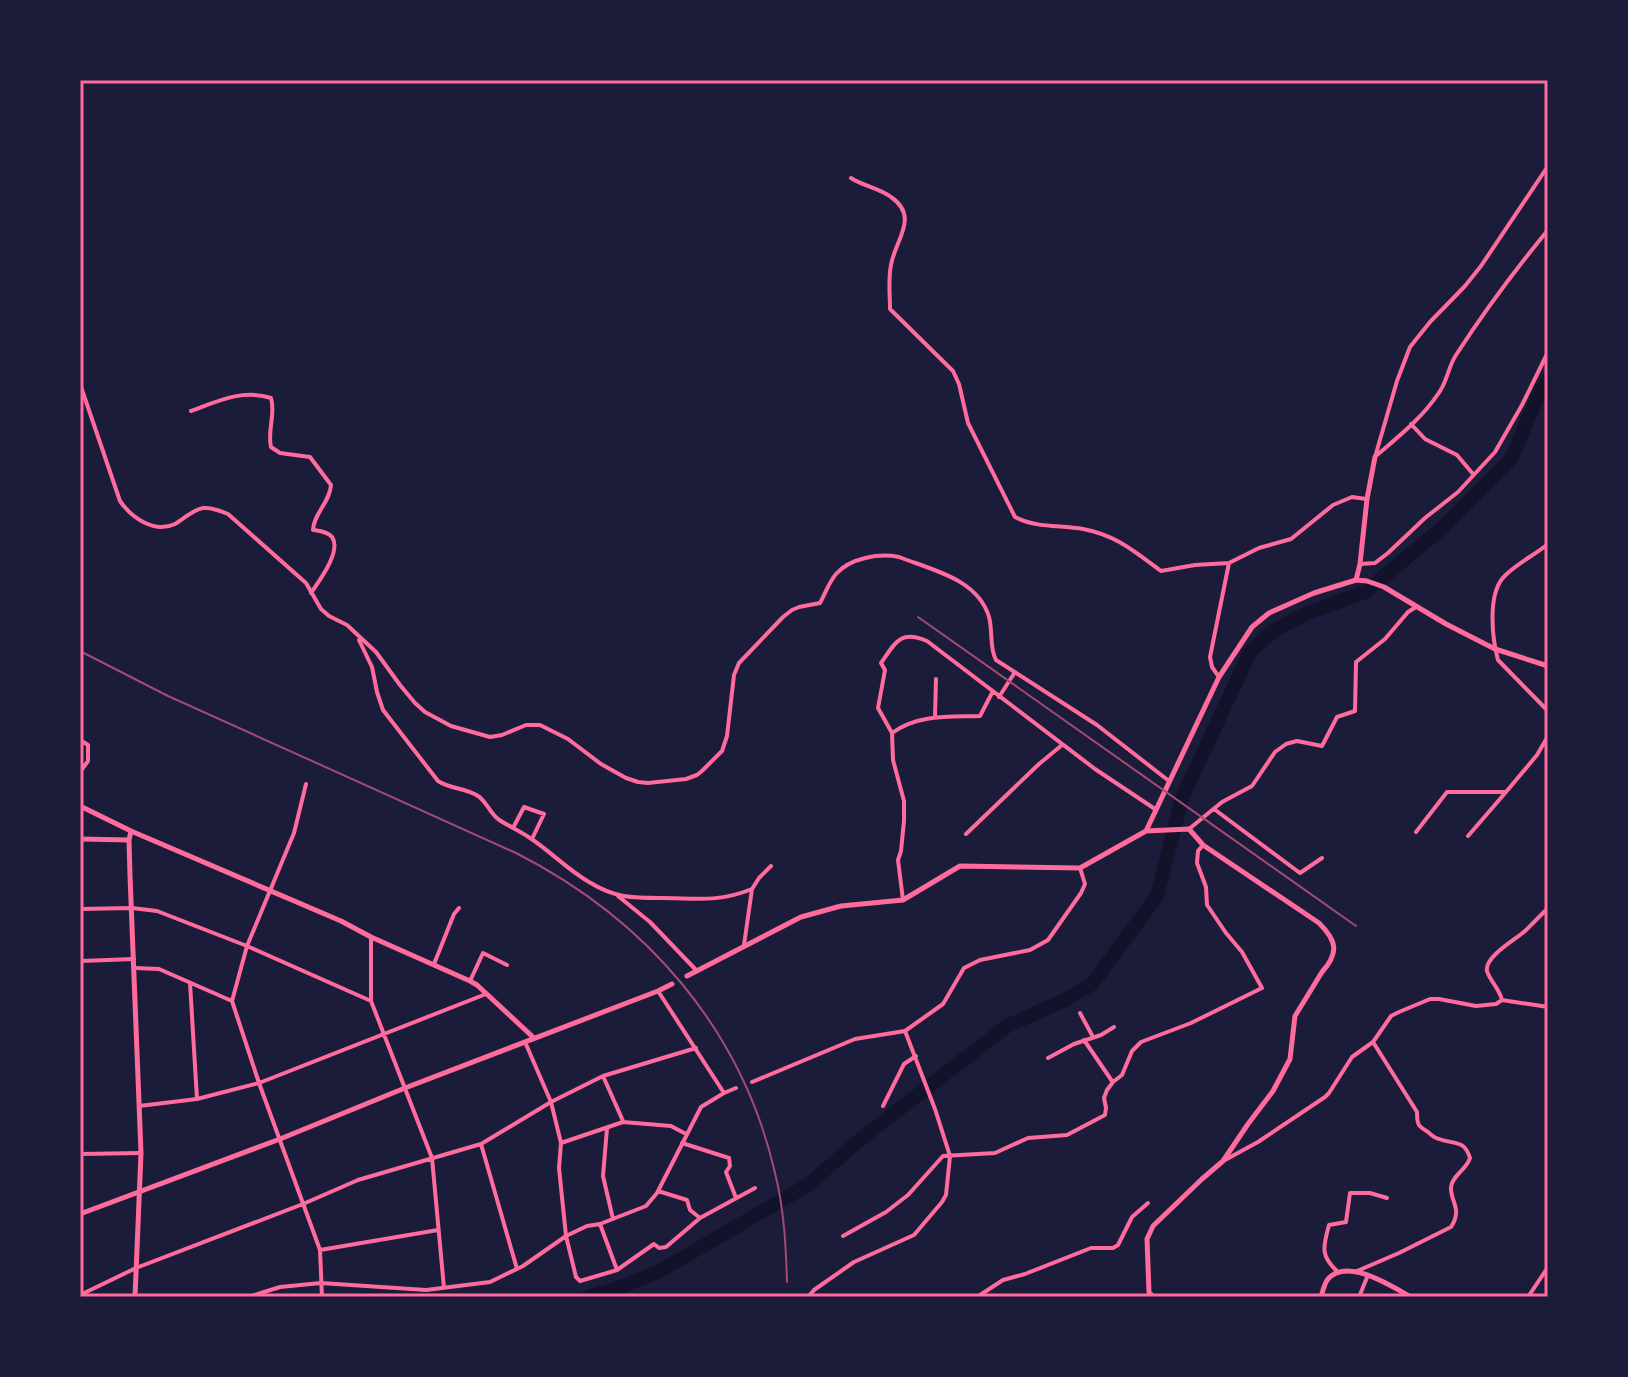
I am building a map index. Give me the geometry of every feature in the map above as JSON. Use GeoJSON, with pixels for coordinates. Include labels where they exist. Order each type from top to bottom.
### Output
{"type":"FeatureCollection","features":[{"type":"Feature","properties":{"kind":"street"},"geometry":{"type":"LineString","coordinates":[[1356,580],[1375,457],[1410,347],[1481,266],[1548,166]]}},
{"type":"Feature","properties":{"kind":"street"},"geometry":{"type":"LineString","coordinates":[[851,178],[890,196],[904,214],[906,223],[891,265],[890,309],[953,371],[968,423],[1015,517],[1025,522],[1086,529],[1118,539],[1161,571],[1229,563],[1259,548],[1291,539],[1333,505],[1352,497],[1367,499]]}},
{"type":"Feature","properties":{"kind":"street"},"geometry":{"type":"LineString","coordinates":[[1375,457],[1438,395],[1453,360],[1474,328],[1548,230]]}},
{"type":"Feature","properties":{"kind":"street"},"geometry":{"type":"LineString","coordinates":[[1360,564],[1375,563],[1382,558],[1458,492],[1495,452],[1548,352]]}},
{"type":"Feature","properties":{"kind":"street"},"geometry":{"type":"LineString","coordinates":[[80,384],[120,501],[128,512],[143,522],[166,527],[203,508],[228,514],[306,583],[321,609],[347,625],[376,652],[415,703],[451,726],[490,737],[526,725],[540,725],[568,739],[626,778],[648,783],[697,775],[722,751],[730,722],[734,675],[739,663],[792,610],[820,603],[834,576],[843,568],[860,560],[889,555],[966,584],[985,606],[996,660],[1097,725],[1169,781]]}},
{"type":"Feature","properties":{"kind":"street"},"geometry":{"type":"LineString","coordinates":[[191,411],[231,395],[271,398],[271,447],[280,453],[310,457],[331,485],[330,494],[313,530],[329,534],[335,545],[334,553],[311,593]]}},
{"type":"Feature","properties":{"kind":"street"},"geometry":{"type":"LineString","coordinates":[[1411,424],[1425,439],[1457,455],[1474,475]]}},
{"type":"Feature","properties":{"kind":"street"},"geometry":{"type":"LineString","coordinates":[[1548,544],[1504,577],[1496,591],[1493,608],[1498,660],[1548,711]]}},
{"type":"Feature","properties":{"kind":"street"},"geometry":{"type":"LineString","coordinates":[[1219,677],[1210,657],[1229,563]]}},
{"type":"Feature","properties":{"kind":"street"},"geometry":{"type":"LineString","coordinates":[[1146,831],[1219,677],[1252,627],[1269,613],[1314,593],[1356,580],[1367,581],[1384,587],[1495,649],[1548,666]]}},
{"type":"Feature","properties":{"kind":"street"},"geometry":{"type":"LineString","coordinates":[[687,976],[801,917],[841,906],[903,900],[960,866],[1080,868],[1146,831],[1186,829],[1252,786],[1275,752],[1286,744],[1297,741],[1322,746],[1337,717],[1355,711],[1356,662],[1385,639],[1417,606]]}},
{"type":"Feature","properties":{"kind":"street"},"geometry":{"type":"LineString","coordinates":[[356,634],[372,667],[383,710],[438,781],[447,787],[481,797],[497,818],[532,839],[588,882],[616,895],[650,922],[697,971]]}},
{"type":"Feature","properties":{"kind":"street"},"geometry":{"type":"LineString","coordinates":[[903,900],[898,860],[904,801],[893,760],[892,733],[878,708],[885,670],[881,663],[898,639],[909,635],[927,641],[1062,745],[1156,810]]}},
{"type":"Feature","properties":{"kind":"street"},"geometry":{"type":"LineString","coordinates":[[999,697],[1015,672]]}},
{"type":"Feature","properties":{"kind":"street"},"geometry":{"type":"LineString","coordinates":[[934,717],[936,679]]}},
{"type":"Feature","properties":{"kind":"street"},"geometry":{"type":"LineString","coordinates":[[892,733],[905,724],[934,717],[980,716],[993,691]]}},
{"type":"Feature","properties":{"kind":"street"},"geometry":{"type":"LineString","coordinates":[[1468,836],[1537,755],[1548,736]]}},
{"type":"Feature","properties":{"kind":"street"},"geometry":{"type":"LineString","coordinates":[[80,740],[88,745],[88,761],[80,772]]}},
{"type":"Feature","properties":{"kind":"street"},"geometry":{"type":"LineString","coordinates":[[966,834],[1062,745]]}},
{"type":"Feature","properties":{"kind":"street"},"geometry":{"type":"LineString","coordinates":[[306,784],[294,833],[247,946],[232,1001],[320,1250],[322,1297]]}},
{"type":"Feature","properties":{"kind":"street"},"geometry":{"type":"LineString","coordinates":[[1416,832],[1447,792],[1506,792]]}},
{"type":"Feature","properties":{"kind":"street"},"geometry":{"type":"LineString","coordinates":[[80,806],[470,981],[534,1038]]}},
{"type":"Feature","properties":{"kind":"street"},"geometry":{"type":"LineString","coordinates":[[513,828],[524,807],[544,814],[532,839]]}},
{"type":"Feature","properties":{"kind":"street"},"geometry":{"type":"LineString","coordinates":[[1213,809],[1300,873],[1322,858]]}},
{"type":"Feature","properties":{"kind":"street"},"geometry":{"type":"LineString","coordinates":[[1186,829],[1203,845],[1319,923],[1333,936],[1335,949],[1295,1016],[1290,1059],[1279,1080],[1223,1161]]}},
{"type":"Feature","properties":{"kind":"street"},"geometry":{"type":"LineString","coordinates":[[131,831],[141,1153],[135,1297]]}},
{"type":"Feature","properties":{"kind":"street"},"geometry":{"type":"LineString","coordinates":[[80,839],[129,840]]}},
{"type":"Feature","properties":{"kind":"street"},"geometry":{"type":"LineString","coordinates":[[843,1236],[886,1212],[908,1195],[943,1156],[995,1153],[1028,1138],[1067,1135],[1105,1115],[1107,1090],[1122,1075],[1132,1051],[1141,1042],[1191,1023],[1262,988],[1242,952],[1207,905],[1206,887],[1197,863],[1198,851],[1203,845]]}},
{"type":"Feature","properties":{"kind":"street"},"geometry":{"type":"LineString","coordinates":[[744,948],[752,889],[771,866]]}},
{"type":"Feature","properties":{"kind":"street"},"geometry":{"type":"LineString","coordinates":[[752,1082],[855,1039],[905,1031],[943,1004],[964,968],[980,960],[1030,950],[1048,940],[1085,884],[1080,868]]}},
{"type":"Feature","properties":{"kind":"street"},"geometry":{"type":"LineString","coordinates":[[616,895],[696,900],[732,897],[752,889]]}},
{"type":"Feature","properties":{"kind":"street"},"geometry":{"type":"LineString","coordinates":[[434,964],[459,908]]}},
{"type":"Feature","properties":{"kind":"street"},"geometry":{"type":"LineString","coordinates":[[1502,1000],[1499,989],[1487,973],[1487,966],[1495,954],[1527,930],[1548,908]]}},
{"type":"Feature","properties":{"kind":"street"},"geometry":{"type":"LineString","coordinates":[[80,909],[157,911],[247,946],[371,1001]]}},
{"type":"Feature","properties":{"kind":"street"},"geometry":{"type":"LineString","coordinates":[[371,937],[371,1001],[432,1158],[444,1288]]}},
{"type":"Feature","properties":{"kind":"street"},"geometry":{"type":"LineString","coordinates":[[470,981],[483,953],[507,965]]}},
{"type":"Feature","properties":{"kind":"street"},"geometry":{"type":"LineString","coordinates":[[80,961],[134,959]]}},
{"type":"Feature","properties":{"kind":"street"},"geometry":{"type":"LineString","coordinates":[[135,968],[159,969],[232,1001]]}},
{"type":"Feature","properties":{"kind":"street"},"geometry":{"type":"LineString","coordinates":[[190,983],[197,1099]]}},
{"type":"Feature","properties":{"kind":"street"},"geometry":{"type":"LineString","coordinates":[[80,1214],[280,1139],[672,984]]}},
{"type":"Feature","properties":{"kind":"street"},"geometry":{"type":"LineString","coordinates":[[658,991],[724,1093]]}},
{"type":"Feature","properties":{"kind":"street"},"geometry":{"type":"LineString","coordinates":[[139,1106],[197,1099],[259,1083],[487,994]]}},
{"type":"Feature","properties":{"kind":"street"},"geometry":{"type":"LineString","coordinates":[[1153,1297],[1149,1292],[1147,1239],[1153,1226],[1223,1161],[1258,1142],[1325,1097],[1352,1057],[1373,1042],[1391,1016],[1430,999],[1476,1006],[1496,1004],[1502,1000],[1548,1007]]}},
{"type":"Feature","properties":{"kind":"street"},"geometry":{"type":"LineString","coordinates":[[1080,1013],[1093,1037]]}},
{"type":"Feature","properties":{"kind":"street"},"geometry":{"type":"LineString","coordinates":[[1048,1058],[1114,1027]]}},
{"type":"Feature","properties":{"kind":"street"},"geometry":{"type":"LineString","coordinates":[[808,1297],[854,1262],[914,1235],[946,1195],[950,1156],[905,1031]]}},
{"type":"Feature","properties":{"kind":"street"},"geometry":{"type":"LineString","coordinates":[[1084,1040],[1113,1082]]}},
{"type":"Feature","properties":{"kind":"street"},"geometry":{"type":"LineString","coordinates":[[525,1042],[551,1102],[561,1143],[559,1168],[566,1236],[576,1277],[580,1281],[617,1270],[654,1244],[659,1248],[666,1247],[700,1218],[755,1188]]}},
{"type":"Feature","properties":{"kind":"street"},"geometry":{"type":"LineString","coordinates":[[1355,1272],[1451,1227],[1455,1220],[1456,1204],[1451,1187],[1469,1164],[1470,1158],[1464,1146],[1437,1139],[1420,1129],[1417,1112],[1373,1042]]}},
{"type":"Feature","properties":{"kind":"street"},"geometry":{"type":"LineString","coordinates":[[80,1295],[136,1268],[358,1180],[481,1144],[551,1102],[603,1076],[696,1048]]}},
{"type":"Feature","properties":{"kind":"street"},"geometry":{"type":"LineString","coordinates":[[883,1106],[904,1064],[916,1056]]}},
{"type":"Feature","properties":{"kind":"street"},"geometry":{"type":"LineString","coordinates":[[603,1076],[623,1122]]}},
{"type":"Feature","properties":{"kind":"street"},"geometry":{"type":"LineString","coordinates":[[248,1297],[280,1287],[321,1283],[426,1290],[490,1282],[517,1269],[566,1236],[646,1206],[658,1191],[701,1107],[736,1088]]}},
{"type":"Feature","properties":{"kind":"street"},"geometry":{"type":"LineString","coordinates":[[561,1143],[623,1122],[671,1126],[686,1134]]}},
{"type":"Feature","properties":{"kind":"street"},"geometry":{"type":"LineString","coordinates":[[607,1128],[603,1176],[613,1219]]}},
{"type":"Feature","properties":{"kind":"street"},"geometry":{"type":"LineString","coordinates":[[682,1143],[729,1158],[730,1166],[726,1172],[736,1198]]}},
{"type":"Feature","properties":{"kind":"street"},"geometry":{"type":"LineString","coordinates":[[481,1144],[517,1269]]}},
{"type":"Feature","properties":{"kind":"street"},"geometry":{"type":"LineString","coordinates":[[80,1154],[141,1153]]}},
{"type":"Feature","properties":{"kind":"street"},"geometry":{"type":"LineString","coordinates":[[658,1191],[687,1200],[690,1210],[700,1218]]}},
{"type":"Feature","properties":{"kind":"street"},"geometry":{"type":"LineString","coordinates":[[1338,1272],[1328,1262],[1324,1245],[1329,1225],[1346,1222],[1350,1193],[1370,1193],[1387,1198]]}},
{"type":"Feature","properties":{"kind":"street"},"geometry":{"type":"LineString","coordinates":[[977,1297],[1003,1280],[1091,1248],[1113,1248],[1118,1245],[1132,1217],[1148,1203]]}},
{"type":"Feature","properties":{"kind":"street"},"geometry":{"type":"LineString","coordinates":[[600,1224],[617,1270]]}},
{"type":"Feature","properties":{"kind":"street"},"geometry":{"type":"LineString","coordinates":[[320,1250],[438,1230]]}},
{"type":"Feature","properties":{"kind":"street"},"geometry":{"type":"LineString","coordinates":[[1528,1297],[1548,1267]]}},
{"type":"Feature","properties":{"kind":"street"},"geometry":{"type":"LineString","coordinates":[[1321,1297],[1325,1283],[1331,1276],[1346,1271],[1368,1275],[1411,1297]]}},
{"type":"Feature","properties":{"kind":"street"},"geometry":{"type":"LineString","coordinates":[[1359,1297],[1368,1275]]}},
{"type":"Feature","properties":{"kind":"waterway"},"geometry":{"type":"LineString","coordinates":[[588,1297],[658,1272],[808,1185],[862,1138],[1007,1026],[1092,984],[1157,896],[1182,798],[1250,652],[1273,631],[1305,614],[1365,592],[1441,529],[1511,459],[1548,379]]}},
{"type":"Feature","properties":{"kind":"railway"},"geometry":{"type":"LineString","coordinates":[[918,617],[1356,926]]}},
{"type":"Feature","properties":{"kind":"railway"},"geometry":{"type":"LineString","coordinates":[[80,651],[168,696],[516,853],[563,880],[607,911],[646,945],[682,984],[713,1026],[739,1072],[760,1121],[781,1200],[787,1282]]}}]}
